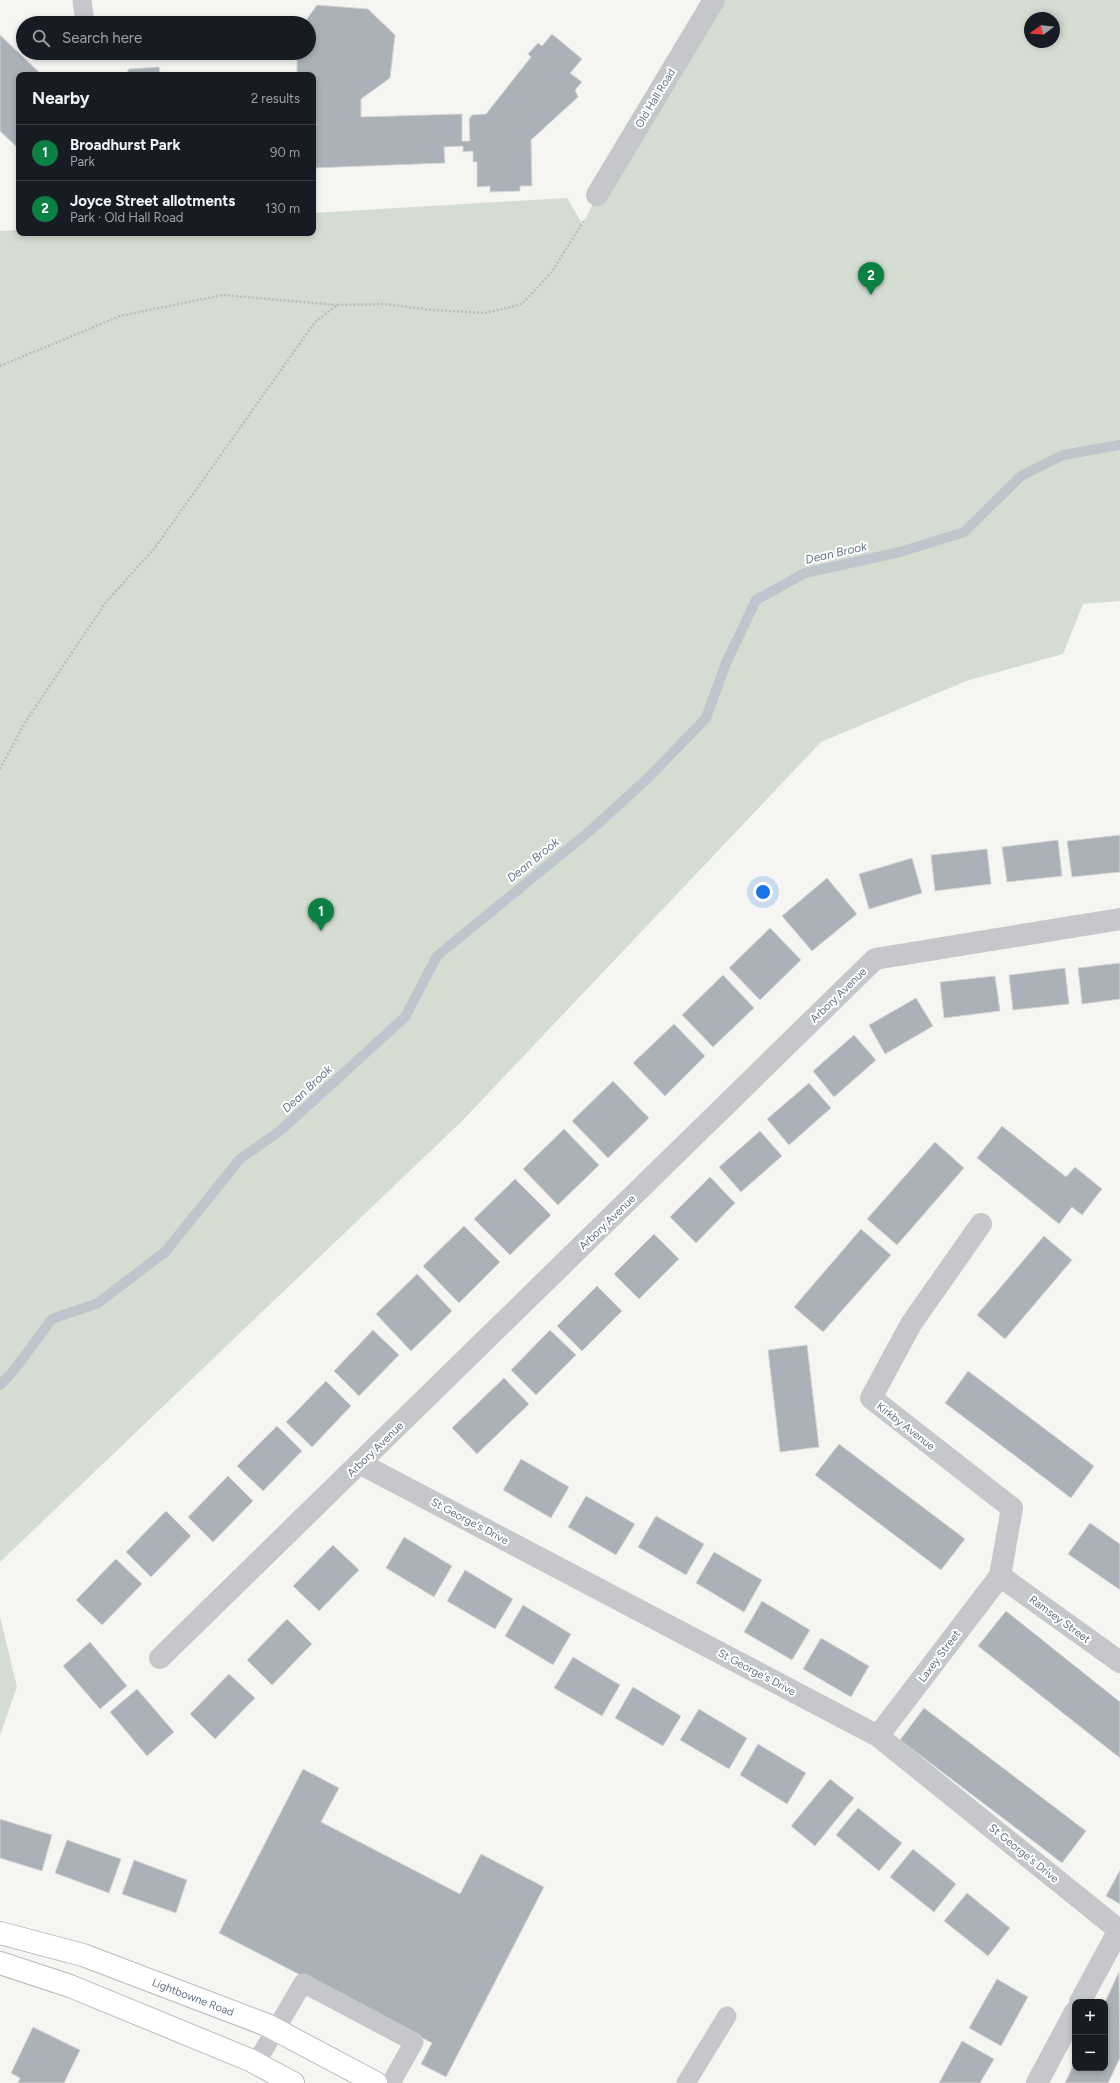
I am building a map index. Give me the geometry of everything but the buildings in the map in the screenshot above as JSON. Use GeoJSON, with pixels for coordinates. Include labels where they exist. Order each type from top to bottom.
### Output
{"type":"FeatureCollection","features":[{"type":"Feature","properties":{"kind":"main road","name":"Lightbowne Road"},"geometry":{"type":"LineString","coordinates":[[0,1933],[83,1955],[275,2030],[376,2083]]}},
{"type":"Feature","properties":{"kind":"main road"},"geometry":{"type":"LineString","coordinates":[[0,1963],[70,1986],[256,2063],[293,2083]]}},
{"type":"Feature","properties":{"kind":"street","name":"Old Hall Road"},"geometry":{"type":"LineString","coordinates":[[597,195],[714,0]]}},
{"type":"Feature","properties":{"kind":"street","name":"Arbory Avenue"},"geometry":{"type":"LineString","coordinates":[[160,1658],[361,1464],[875,959],[1120,919]]}},
{"type":"Feature","properties":{"kind":"street","name":"Kirkby Avenue"},"geometry":{"type":"LineString","coordinates":[[980,1224],[911,1324],[871,1398],[1012,1508],[1000,1576]]}},
{"type":"Feature","properties":{"kind":"street","name":"St George's Drive"},"geometry":{"type":"LineString","coordinates":[[361,1464],[878,1736],[1119,1930]]}},
{"type":"Feature","properties":{"kind":"street","name":"Ramsey Street"},"geometry":{"type":"LineString","coordinates":[[1000,1576],[1120,1662]]}},
{"type":"Feature","properties":{"kind":"street","name":"Laxey Street"},"geometry":{"type":"LineString","coordinates":[[878,1736],[1000,1576]]}},
{"type":"Feature","properties":{"kind":"street"},"geometry":{"type":"LineString","coordinates":[[1082,1999],[1119,1930]]}},
{"type":"Feature","properties":{"kind":"street"},"geometry":{"type":"LineString","coordinates":[[1037,2083],[1072,2018]]}},
{"type":"Feature","properties":{"kind":"lane"},"geometry":{"type":"LineString","coordinates":[[82,0],[84,16]]}},
{"type":"Feature","properties":{"kind":"lane"},"geometry":{"type":"LineString","coordinates":[[256,2063],[303,1982],[414,2042],[391,2083]]}},
{"type":"Feature","properties":{"kind":"lane"},"geometry":{"type":"LineString","coordinates":[[686,2083],[727,2016]]}},
{"type":"Feature","properties":{"kind":"path"},"geometry":{"type":"LineString","coordinates":[[0,366],[120,316],[223,295],[337,305],[385,304],[433,310],[486,312],[522,304],[555,267],[582,226],[597,195]]}},
{"type":"Feature","properties":{"kind":"path"},"geometry":{"type":"LineString","coordinates":[[0,769],[24,724],[106,602],[154,549],[315,322],[337,305]]}},
{"type":"Feature","properties":{"kind":"shaded area"},"geometry":{"type":"Polygon","coordinates":[[[714,0],[1120,0],[1120,601],[1083,604],[1063,654],[966,681],[821,742],[462,1121],[0,1562],[0,231],[16,230],[16,236],[316,236],[316,213],[567,198],[583,225],[597,195],[714,0]]]}},
{"type":"Feature","properties":{"kind":"shaded area"},"geometry":{"type":"Polygon","coordinates":[[[0,1617],[17,1687],[0,1735],[0,1617]]]}},
{"type":"Feature","properties":{"kind":"waterway","name":"Dean Brook"},"geometry":{"type":"LineString","coordinates":[[0,1385],[15,1369],[52,1319],[98,1303],[165,1252],[240,1159],[281,1130],[405,1017],[437,956],[591,830],[649,777],[706,718],[726,663],[756,600],[805,573],[900,552],[964,532],[1021,476],[1063,455],[1120,445]]}},
{"type":"Feature","properties":{"kind":"place","name":"Joyce Street allotments"},"geometry":{"type":"Point","coordinates":[871,295]}},
{"type":"Feature","properties":{"kind":"place","name":"Broadhurst Park"},"geometry":{"type":"Point","coordinates":[321,931]}}]}
